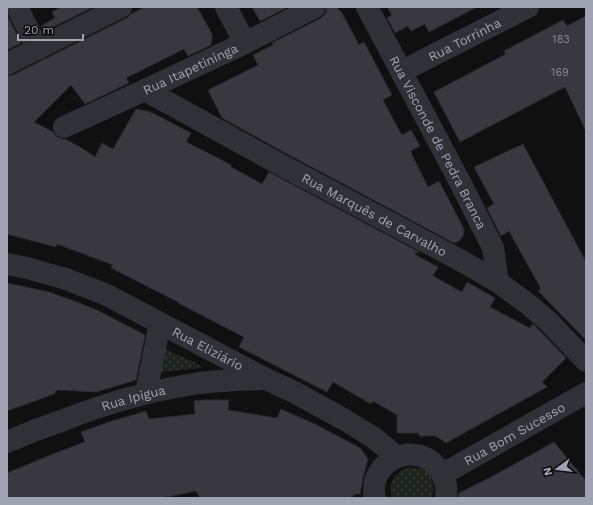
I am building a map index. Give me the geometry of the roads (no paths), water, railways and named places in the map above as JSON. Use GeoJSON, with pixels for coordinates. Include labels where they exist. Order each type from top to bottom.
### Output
{"type":"FeatureCollection","features":[{"type":"Feature","properties":{"kind":"street"},"geometry":{"type":"LineString","coordinates":[[17,7],[38,48]]}},
{"type":"Feature","properties":{"kind":"street"},"geometry":{"type":"LineString","coordinates":[[7,64],[121,7]]}},
{"type":"Feature","properties":{"kind":"street"},"geometry":{"type":"LineString","coordinates":[[226,7],[245,43]]}},
{"type":"Feature","properties":{"kind":"street","name":"Rua Itapetininga"},"geometry":{"type":"LineString","coordinates":[[64,127],[245,43],[315,7]]}},
{"type":"Feature","properties":{"kind":"street","name":"Rua Visconde de Pedra Branca"},"geometry":{"type":"LineString","coordinates":[[367,7],[402,71],[493,248],[498,282]]}},
{"type":"Feature","properties":{"kind":"street","name":"Rua Torrinha"},"geometry":{"type":"LineString","coordinates":[[402,71],[528,7]]}},
{"type":"Feature","properties":{"kind":"street","name":"Rua Marquês de Carvalho"},"geometry":{"type":"LineString","coordinates":[[145,90],[498,282],[528,304],[549,322],[586,361]]}},
{"type":"Feature","properties":{"kind":"street","name":"Rua Eliziário"},"geometry":{"type":"LineString","coordinates":[[7,264],[66,279],[105,294],[345,420],[374,438],[397,457]]}},
{"type":"Feature","properties":{"kind":"street"},"geometry":{"type":"LineString","coordinates":[[146,393],[160,323]]}},
{"type":"Feature","properties":{"kind":"street","name":"Rua Ipigua"},"geometry":{"type":"LineString","coordinates":[[7,442],[19,436],[93,409],[146,393],[194,384],[228,380],[266,379]]}},
{"type":"Feature","properties":{"kind":"street","name":"Rua Bom Sucesso"},"geometry":{"type":"LineString","coordinates":[[443,474],[586,393]]}},
{"type":"Feature","properties":{"kind":"street"},"geometry":{"type":"LineString","coordinates":[[375,498],[375,482],[381,469],[392,459],[405,454],[419,456],[432,462],[443,474],[447,486],[446,498]]}}]}
